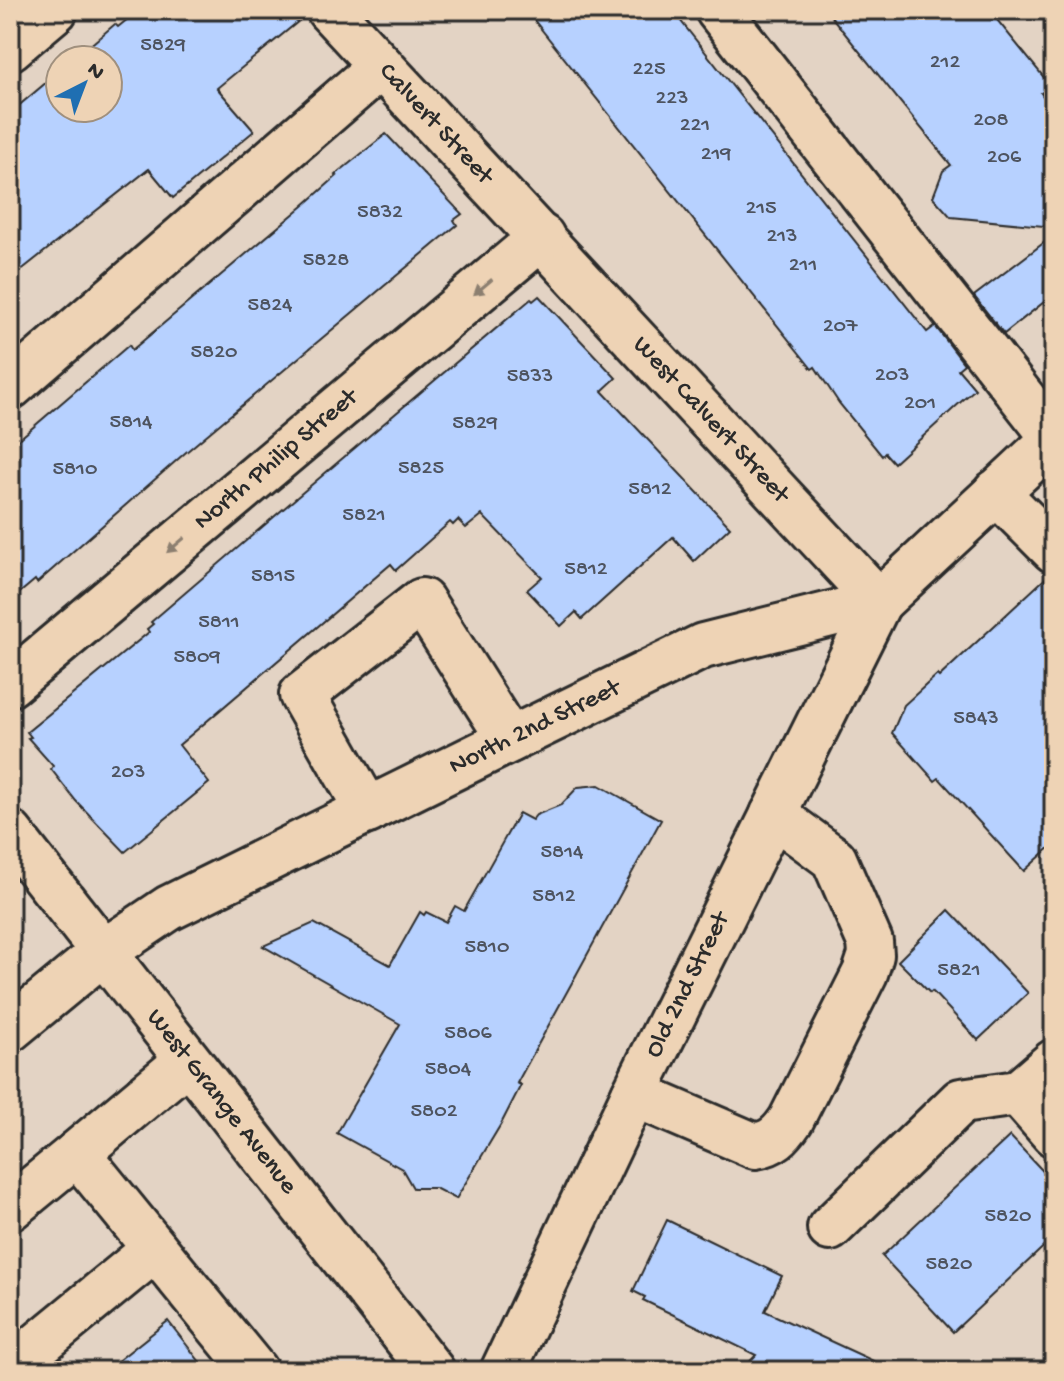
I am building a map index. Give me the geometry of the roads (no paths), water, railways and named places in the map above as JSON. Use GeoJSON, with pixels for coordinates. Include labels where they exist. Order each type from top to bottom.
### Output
{"type":"FeatureCollection","features":[{"type":"Feature","properties":{"kind":"street"},"geometry":{"type":"LineString","coordinates":[[10,48],[55,10]]}},
{"type":"Feature","properties":{"kind":"street","name":"Calvert Street"},"geometry":{"type":"LineString","coordinates":[[329,10],[542,237]]}},
{"type":"Feature","properties":{"kind":"street"},"geometry":{"type":"LineString","coordinates":[[718,10],[1054,439]]}},
{"type":"Feature","properties":{"kind":"street"},"geometry":{"type":"LineString","coordinates":[[10,387],[381,66]]}},
{"type":"Feature","properties":{"kind":"street","name":"West Calvert Street"},"geometry":{"type":"LineString","coordinates":[[542,237],[879,602]]}},
{"type":"Feature","properties":{"kind":"street","name":"North Philip Street"},"geometry":{"type":"LineString","coordinates":[[10,684],[542,237]]}},
{"type":"Feature","properties":{"kind":"street","name":"North 2nd Street"},"geometry":{"type":"LineString","coordinates":[[10,1029],[102,953],[169,908],[510,740],[703,646],[879,602],[1054,439]]}},
{"type":"Feature","properties":{"kind":"street"},"geometry":{"type":"LineString","coordinates":[[996,492],[1054,550]]}},
{"type":"Feature","properties":{"kind":"street"},"geometry":{"type":"LineString","coordinates":[[368,811],[302,695],[422,601],[510,740]]}},
{"type":"Feature","properties":{"kind":"street","name":"Old 2nd Street"},"geometry":{"type":"LineString","coordinates":[[503,1371],[634,1094],[879,602]]}},
{"type":"Feature","properties":{"kind":"street"},"geometry":{"type":"LineString","coordinates":[[634,1094],[755,1146],[768,1144],[781,1134],[791,1120],[865,973],[871,955],[870,942],[834,859],[773,814]]}},
{"type":"Feature","properties":{"kind":"street","name":"West Grange Avenue"},"geometry":{"type":"LineString","coordinates":[[10,833],[432,1371]]}},
{"type":"Feature","properties":{"kind":"street"},"geometry":{"type":"LineString","coordinates":[[10,1208],[187,1061]]}},
{"type":"Feature","properties":{"kind":"street"},"geometry":{"type":"LineString","coordinates":[[830,1228],[961,1101],[1018,1093],[1054,1062]]}},
{"type":"Feature","properties":{"kind":"street"},"geometry":{"type":"LineString","coordinates":[[1018,1093],[1054,1134]]}},
{"type":"Feature","properties":{"kind":"street"},"geometry":{"type":"LineString","coordinates":[[77,1153],[255,1371]]}},
{"type":"Feature","properties":{"kind":"street"},"geometry":{"type":"LineString","coordinates":[[10,1368],[155,1249]]}}]}
